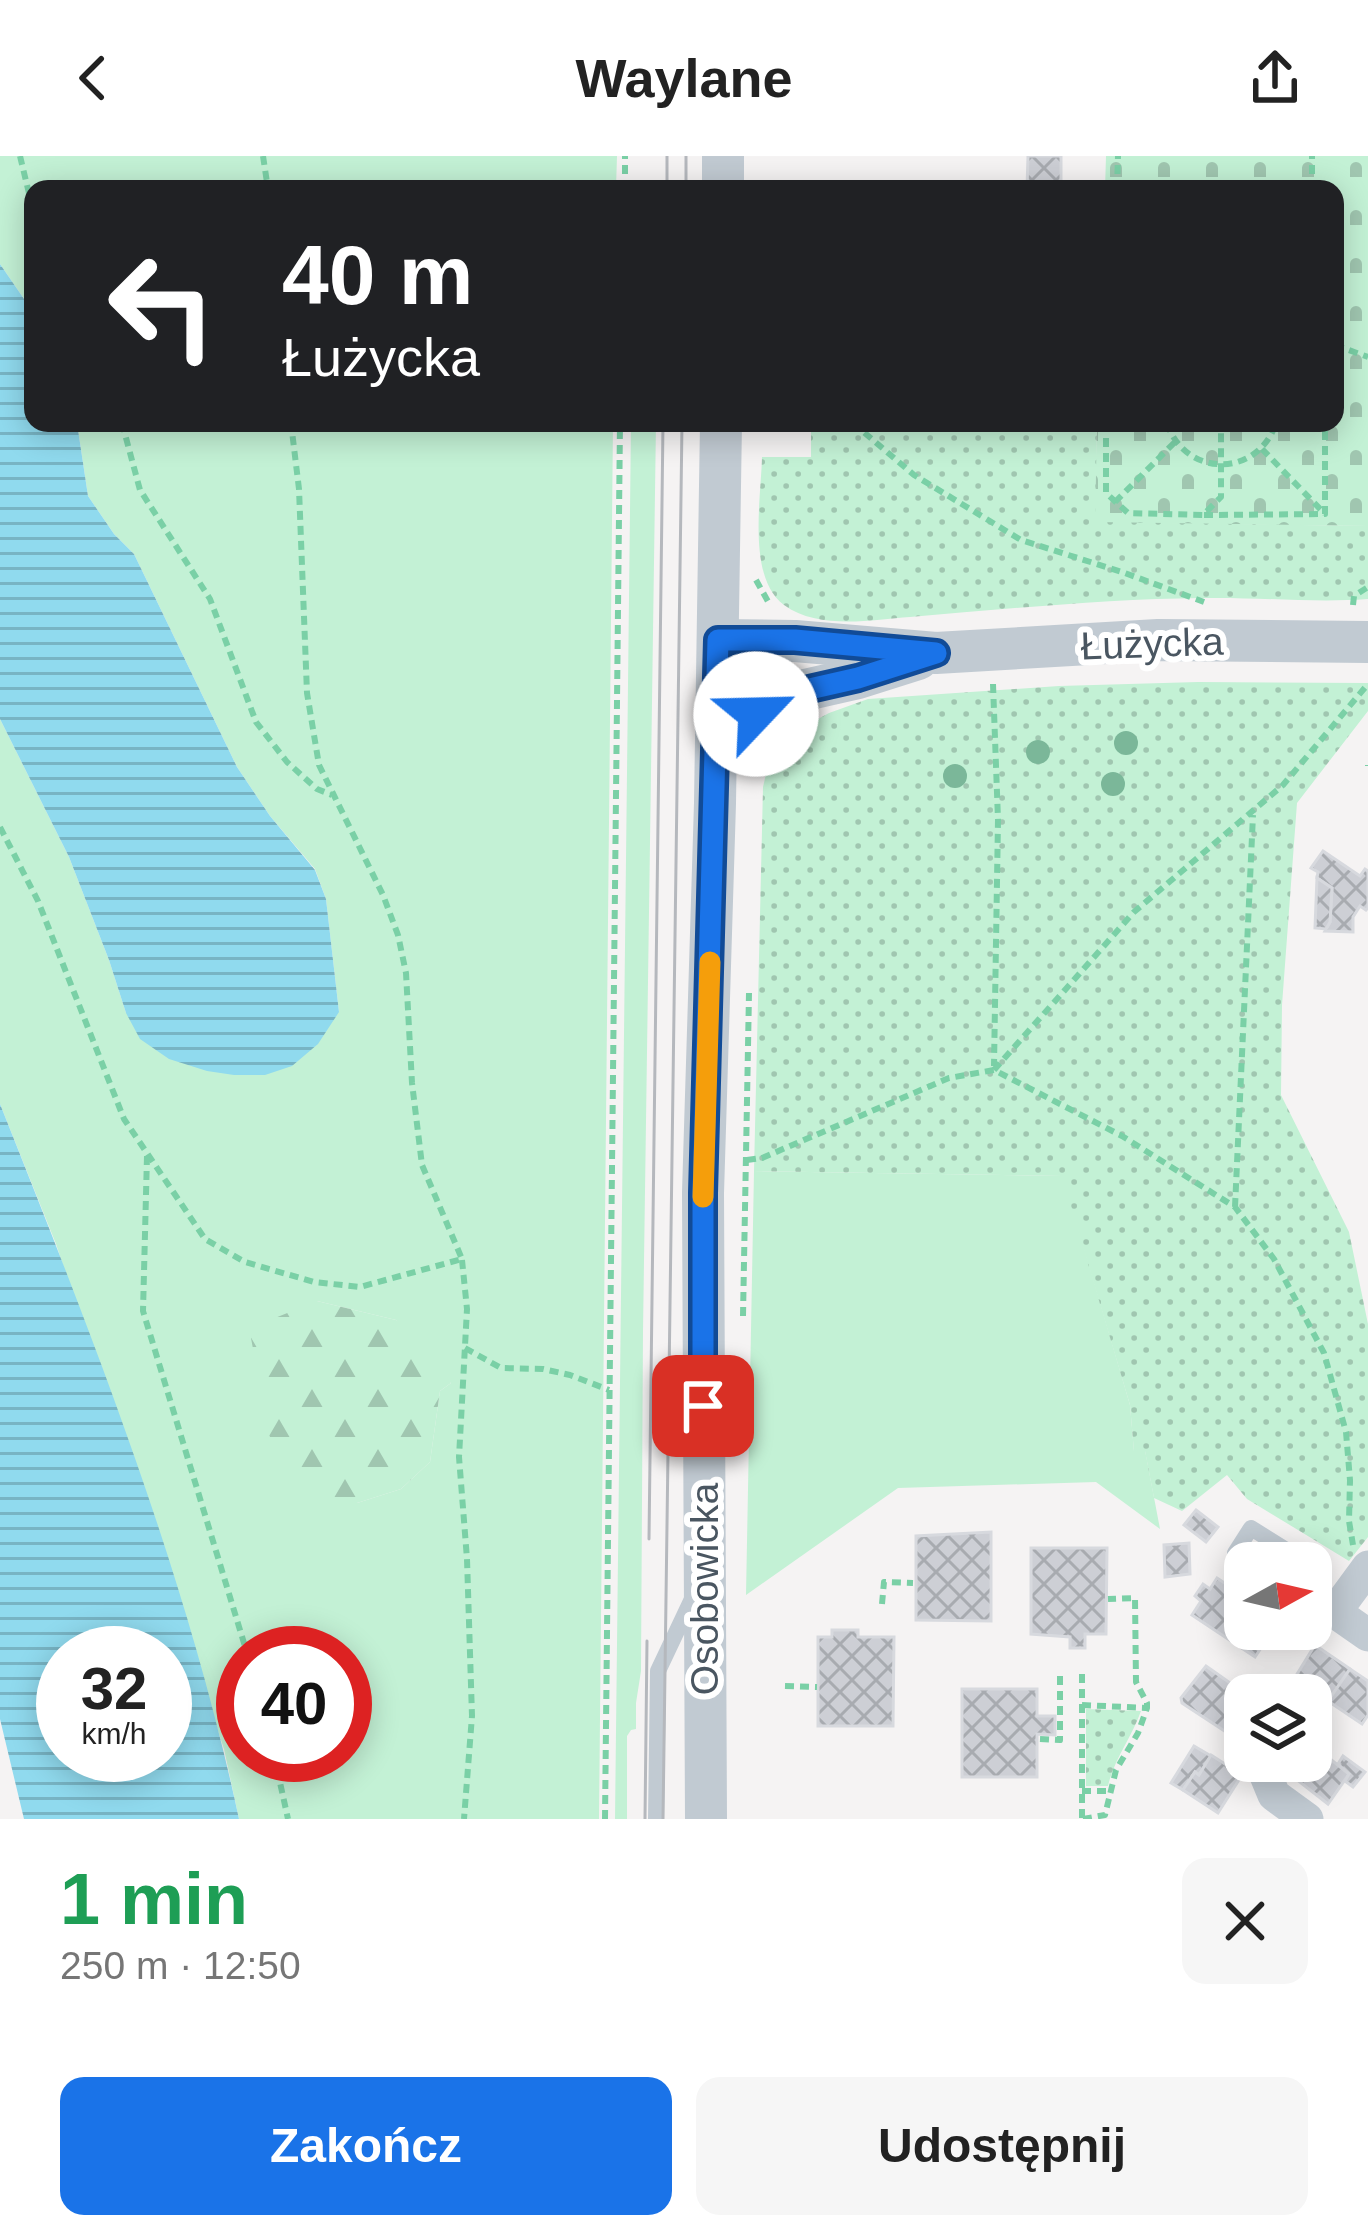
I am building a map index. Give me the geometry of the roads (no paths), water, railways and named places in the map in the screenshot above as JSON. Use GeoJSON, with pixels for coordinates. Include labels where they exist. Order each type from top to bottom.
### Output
{"type":"FeatureCollection","features":[{"type":"Feature","properties":{"kind":"street","name":"Osobowicka"},"geometry":{"type":"LineString","coordinates":[[706,1819],[703,1193],[721,432]]}},
{"type":"Feature","properties":{"kind":"street","name":"Łużycka"},"geometry":{"type":"LineString","coordinates":[[718,640],[795,640],[936,653],[1360,623]]}},
{"type":"Feature","properties":{"kind":"street"},"geometry":{"type":"LineString","coordinates":[[716,757],[770,698],[745,680],[718,640]]}},
{"type":"Feature","properties":{"kind":"street","name":"Łużycka"},"geometry":{"type":"LineString","coordinates":[[770,698],[858,678],[936,653]]}},
{"type":"Feature","properties":{"kind":"street"},"geometry":{"type":"LineString","coordinates":[[1332,1594],[1362,1562]]}},
{"type":"Feature","properties":{"kind":"street"},"geometry":{"type":"LineString","coordinates":[[1332,1610],[1368,1635]]}},
{"type":"Feature","properties":{"kind":"street"},"geometry":{"type":"LineString","coordinates":[[1269,1782],[1274,1795],[1307,1819]]}},
{"type":"Feature","properties":{"kind":"lane"},"geometry":{"type":"LineString","coordinates":[[1242,1542],[1252,1528],[1274,1542]]}},
{"type":"Feature","properties":{"kind":"lane"},"geometry":{"type":"LineString","coordinates":[[656,1819],[658,1671],[704,1577]]}},
{"type":"Feature","properties":{"kind":"water"},"geometry":{"type":"Polygon","coordinates":[[[0,264],[24,299],[24,432],[78,432],[88,496],[134,554],[237,767],[315,870],[326,899],[339,1012],[318,1044],[292,1066],[265,1075],[234,1075],[169,1059],[140,1039],[69,857],[0,719],[0,264]]]}},
{"type":"Feature","properties":{"kind":"water"},"geometry":{"type":"Polygon","coordinates":[[[0,1104],[102,1367],[190,1626],[36,1626],[36,1782],[192,1782],[192,1634],[216,1721],[216,1782],[230,1782],[239,1819],[24,1819],[0,1719],[0,1104]]]}},
{"type":"Feature","properties":{"kind":"tram line"},"geometry":{"type":"LineString","coordinates":[[667,156],[667,180]]}},
{"type":"Feature","properties":{"kind":"tram line"},"geometry":{"type":"LineString","coordinates":[[686,156],[686,180]]}},
{"type":"Feature","properties":{"kind":"tram line"},"geometry":{"type":"LineString","coordinates":[[649,1539],[663,432]]}},
{"type":"Feature","properties":{"kind":"tram line"},"geometry":{"type":"LineString","coordinates":[[663,1819],[682,432]]}},
{"type":"Feature","properties":{"kind":"tram line"},"geometry":{"type":"LineString","coordinates":[[645,1819],[647,1641]]}}]}
